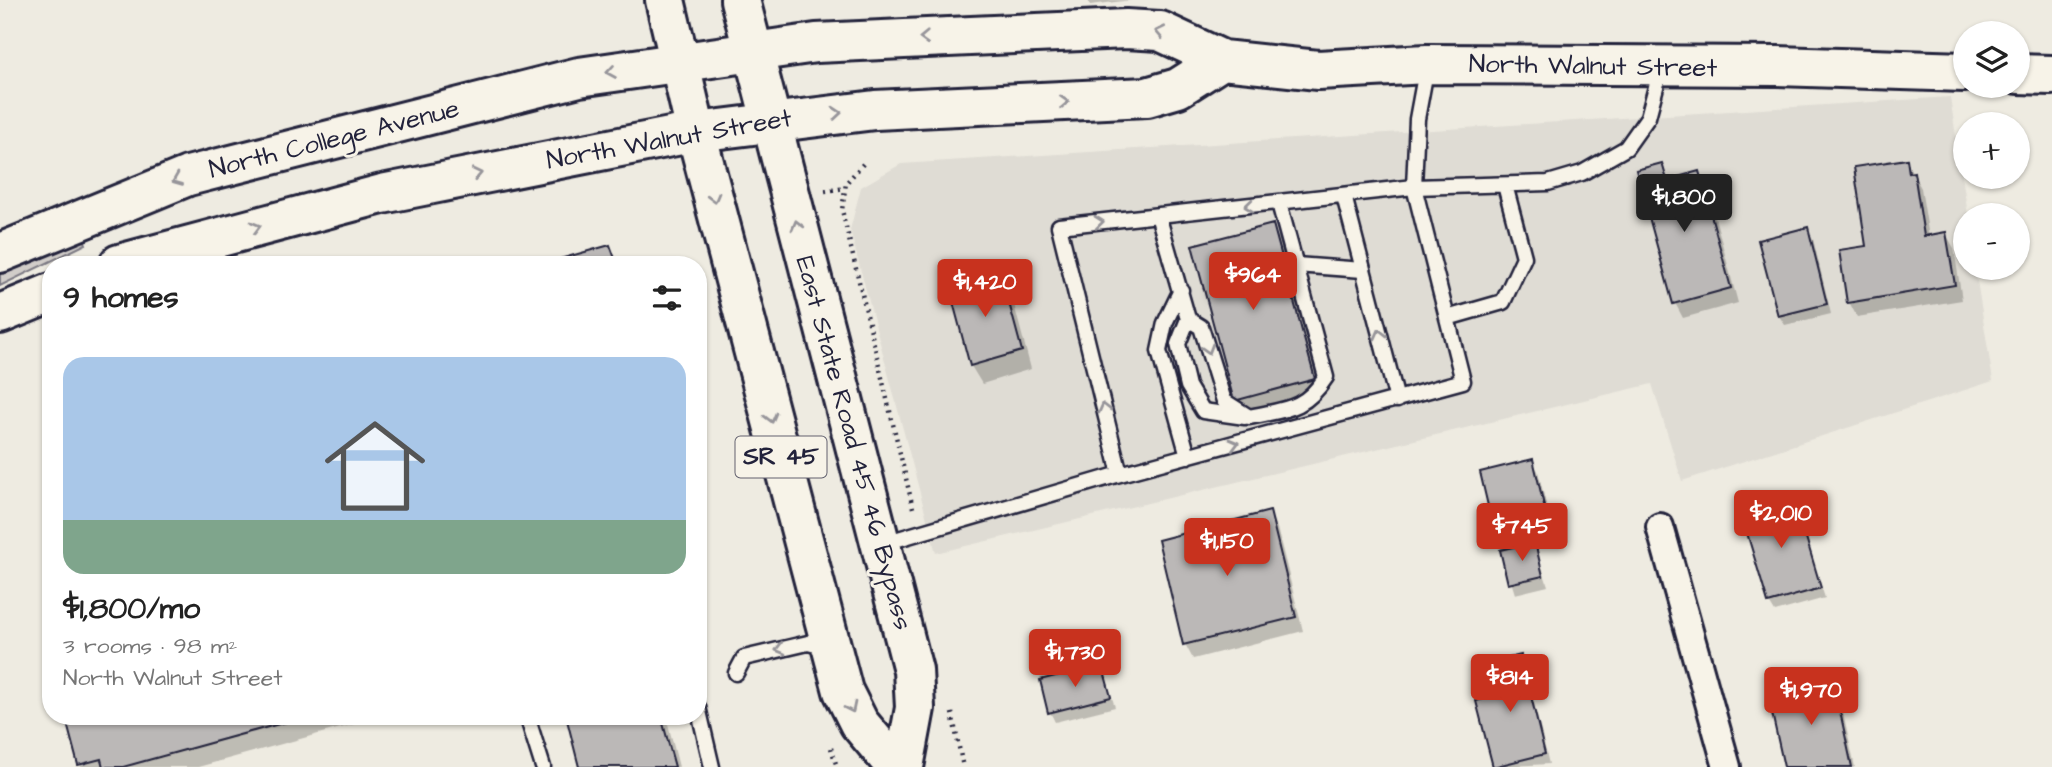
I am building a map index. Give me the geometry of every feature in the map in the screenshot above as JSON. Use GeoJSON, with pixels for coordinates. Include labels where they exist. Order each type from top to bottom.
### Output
{"type":"FeatureCollection","features":[{"type":"Feature","properties":{"kind":"main road","name":"SR 45"},"geometry":{"type":"LineString","coordinates":[[665,0],[696,131],[832,650],[850,708],[859,723],[896,767]]}},
{"type":"Feature","properties":{"kind":"main road","name":"SR 45"},"geometry":{"type":"LineString","coordinates":[[740,0],[769,121]]}},
{"type":"Feature","properties":{"kind":"main road","name":"North Walnut Street"},"geometry":{"type":"LineString","coordinates":[[679,62],[751,51],[868,40],[1126,29],[1168,34],[1222,60],[1318,70],[1427,64],[1661,68],[1777,66],[1953,72]]}},
{"type":"Feature","properties":{"kind":"main road","name":"North Walnut Street"},"geometry":{"type":"LineString","coordinates":[[149,256],[382,194],[696,131],[875,110],[1147,97],[1178,88],[1222,60]]}},
{"type":"Feature","properties":{"kind":"main road","name":"North College Avenue"},"geometry":{"type":"LineString","coordinates":[[0,253],[188,176],[579,77],[679,62]]}},
{"type":"Feature","properties":{"kind":"main road"},"geometry":{"type":"LineString","coordinates":[[2030,74],[2052,75]]}},
{"type":"Feature","properties":{"kind":"main road","name":"East State Road 45 46 Bypass"},"geometry":{"type":"LineString","coordinates":[[769,121],[915,681],[915,708],[904,767]]}},
{"type":"Feature","properties":{"kind":"main road"},"geometry":{"type":"LineString","coordinates":[[0,314],[42,297]]}},
{"type":"Feature","properties":{"kind":"street"},"geometry":{"type":"LineString","coordinates":[[1660,527],[1727,767]]}},
{"type":"Feature","properties":{"kind":"lane"},"geometry":{"type":"LineString","coordinates":[[881,544],[1120,474],[1463,381],[1414,187],[1417,118],[1427,64]]}},
{"type":"Feature","properties":{"kind":"lane"},"geometry":{"type":"LineString","coordinates":[[1120,474],[1059,226],[1414,187],[1505,185],[1559,180],[1582,173],[1626,148],[1648,117],[1661,68]]}},
{"type":"Feature","properties":{"kind":"lane"},"geometry":{"type":"LineString","coordinates":[[1447,318],[1503,302],[1524,257],[1505,185]]}},
{"type":"Feature","properties":{"kind":"lane"},"geometry":{"type":"LineString","coordinates":[[1344,196],[1396,400]]}},
{"type":"Feature","properties":{"kind":"lane"},"geometry":{"type":"LineString","coordinates":[[1158,215],[1188,319],[1178,344],[1188,386],[1203,411],[1249,417],[1295,407],[1313,397],[1326,377],[1279,203]]}},
{"type":"Feature","properties":{"kind":"lane"},"geometry":{"type":"LineString","coordinates":[[1296,265],[1363,270]]}},
{"type":"Feature","properties":{"kind":"lane"},"geometry":{"type":"LineString","coordinates":[[1181,290],[1165,323],[1159,351],[1188,456]]}},
{"type":"Feature","properties":{"kind":"lane"},"geometry":{"type":"LineString","coordinates":[[1188,319],[1201,327],[1224,401],[1249,417]]}},
{"type":"Feature","properties":{"kind":"lane"},"geometry":{"type":"LineString","coordinates":[[736,673],[744,659],[790,646],[808,643],[832,650]]}},
{"type":"Feature","properties":{"kind":"lane"},"geometry":{"type":"LineString","coordinates":[[530,725],[542,767]]}},
{"type":"Feature","properties":{"kind":"lane"},"geometry":{"type":"LineString","coordinates":[[702,725],[712,767]]}},
{"type":"Feature","properties":{"kind":"path"},"geometry":{"type":"LineString","coordinates":[[863,164],[846,183],[842,210],[919,533]]}},
{"type":"Feature","properties":{"kind":"path"},"geometry":{"type":"LineString","coordinates":[[951,703],[963,767]]}},
{"type":"Feature","properties":{"kind":"shaded area"},"geometry":{"type":"Polygon","coordinates":[[[1950,97],[1953,117],[1953,189],[1964,189],[1966,203],[1953,203],[1953,280],[1977,280],[1993,381],[1682,481],[1652,384],[936,553],[850,230],[861,187],[901,164],[1950,97]]]}},
{"type":"Feature","properties":{"kind":"shaded area"},"geometry":{"type":"Polygon","coordinates":[[[84,239],[86,244],[61,256],[42,256],[42,265],[0,286],[0,270],[84,239]]]}},
{"type":"Feature","properties":{"kind":"building"},"geometry":{"type":"Polygon","coordinates":[[[1907,159],[1909,173],[1914,172],[1924,236],[1946,232],[1955,285],[1847,303],[1839,250],[1866,246],[1854,167],[1907,159]]]}},
{"type":"Feature","properties":{"kind":"building"},"geometry":{"type":"Polygon","coordinates":[[[1662,163],[1667,180],[1699,171],[1731,288],[1673,304],[1636,170],[1662,163]]]}},
{"type":"Feature","properties":{"kind":"building"},"geometry":{"type":"Polygon","coordinates":[[[1273,224],[1315,379],[1234,401],[1192,245],[1273,224]]]}},
{"type":"Feature","properties":{"kind":"building"},"geometry":{"type":"Polygon","coordinates":[[[1808,227],[1827,304],[1778,316],[1758,240],[1808,227]]]}},
{"type":"Feature","properties":{"kind":"building"},"geometry":{"type":"Polygon","coordinates":[[[610,245],[614,256],[571,256],[610,245]]]}},
{"type":"Feature","properties":{"kind":"building"},"geometry":{"type":"Polygon","coordinates":[[[1001,273],[1022,351],[970,366],[949,287],[1001,273]]]}},
{"type":"Feature","properties":{"kind":"building"},"geometry":{"type":"Polygon","coordinates":[[[1533,459],[1550,531],[1497,544],[1480,472],[1533,459]]]}},
{"type":"Feature","properties":{"kind":"building"},"geometry":{"type":"Polygon","coordinates":[[[1794,497],[1821,588],[1768,603],[1741,513],[1794,497]]]}},
{"type":"Feature","properties":{"kind":"building"},"geometry":{"type":"Polygon","coordinates":[[[1270,511],[1296,617],[1183,645],[1158,540],[1270,511]]]}},
{"type":"Feature","properties":{"kind":"building"},"geometry":{"type":"Polygon","coordinates":[[[1535,542],[1543,576],[1508,584],[1500,550],[1535,542]]]}},
{"type":"Feature","properties":{"kind":"building"},"geometry":{"type":"Polygon","coordinates":[[[1521,655],[1545,754],[1493,767],[1476,701],[1491,697],[1484,664],[1521,655]]]}},
{"type":"Feature","properties":{"kind":"building"},"geometry":{"type":"Polygon","coordinates":[[[1102,664],[1111,697],[1048,713],[1040,680],[1102,664]]]}},
{"type":"Feature","properties":{"kind":"building"},"geometry":{"type":"Polygon","coordinates":[[[1833,679],[1852,767],[1784,767],[1772,713],[1778,712],[1774,692],[1833,679]]]}},
{"type":"Feature","properties":{"kind":"building"},"geometry":{"type":"Polygon","coordinates":[[[67,725],[275,725],[123,767],[103,767],[101,759],[78,765],[67,725]]]}},
{"type":"Feature","properties":{"kind":"building"},"geometry":{"type":"Polygon","coordinates":[[[568,725],[663,725],[675,767],[579,767],[568,725]]]}}]}
